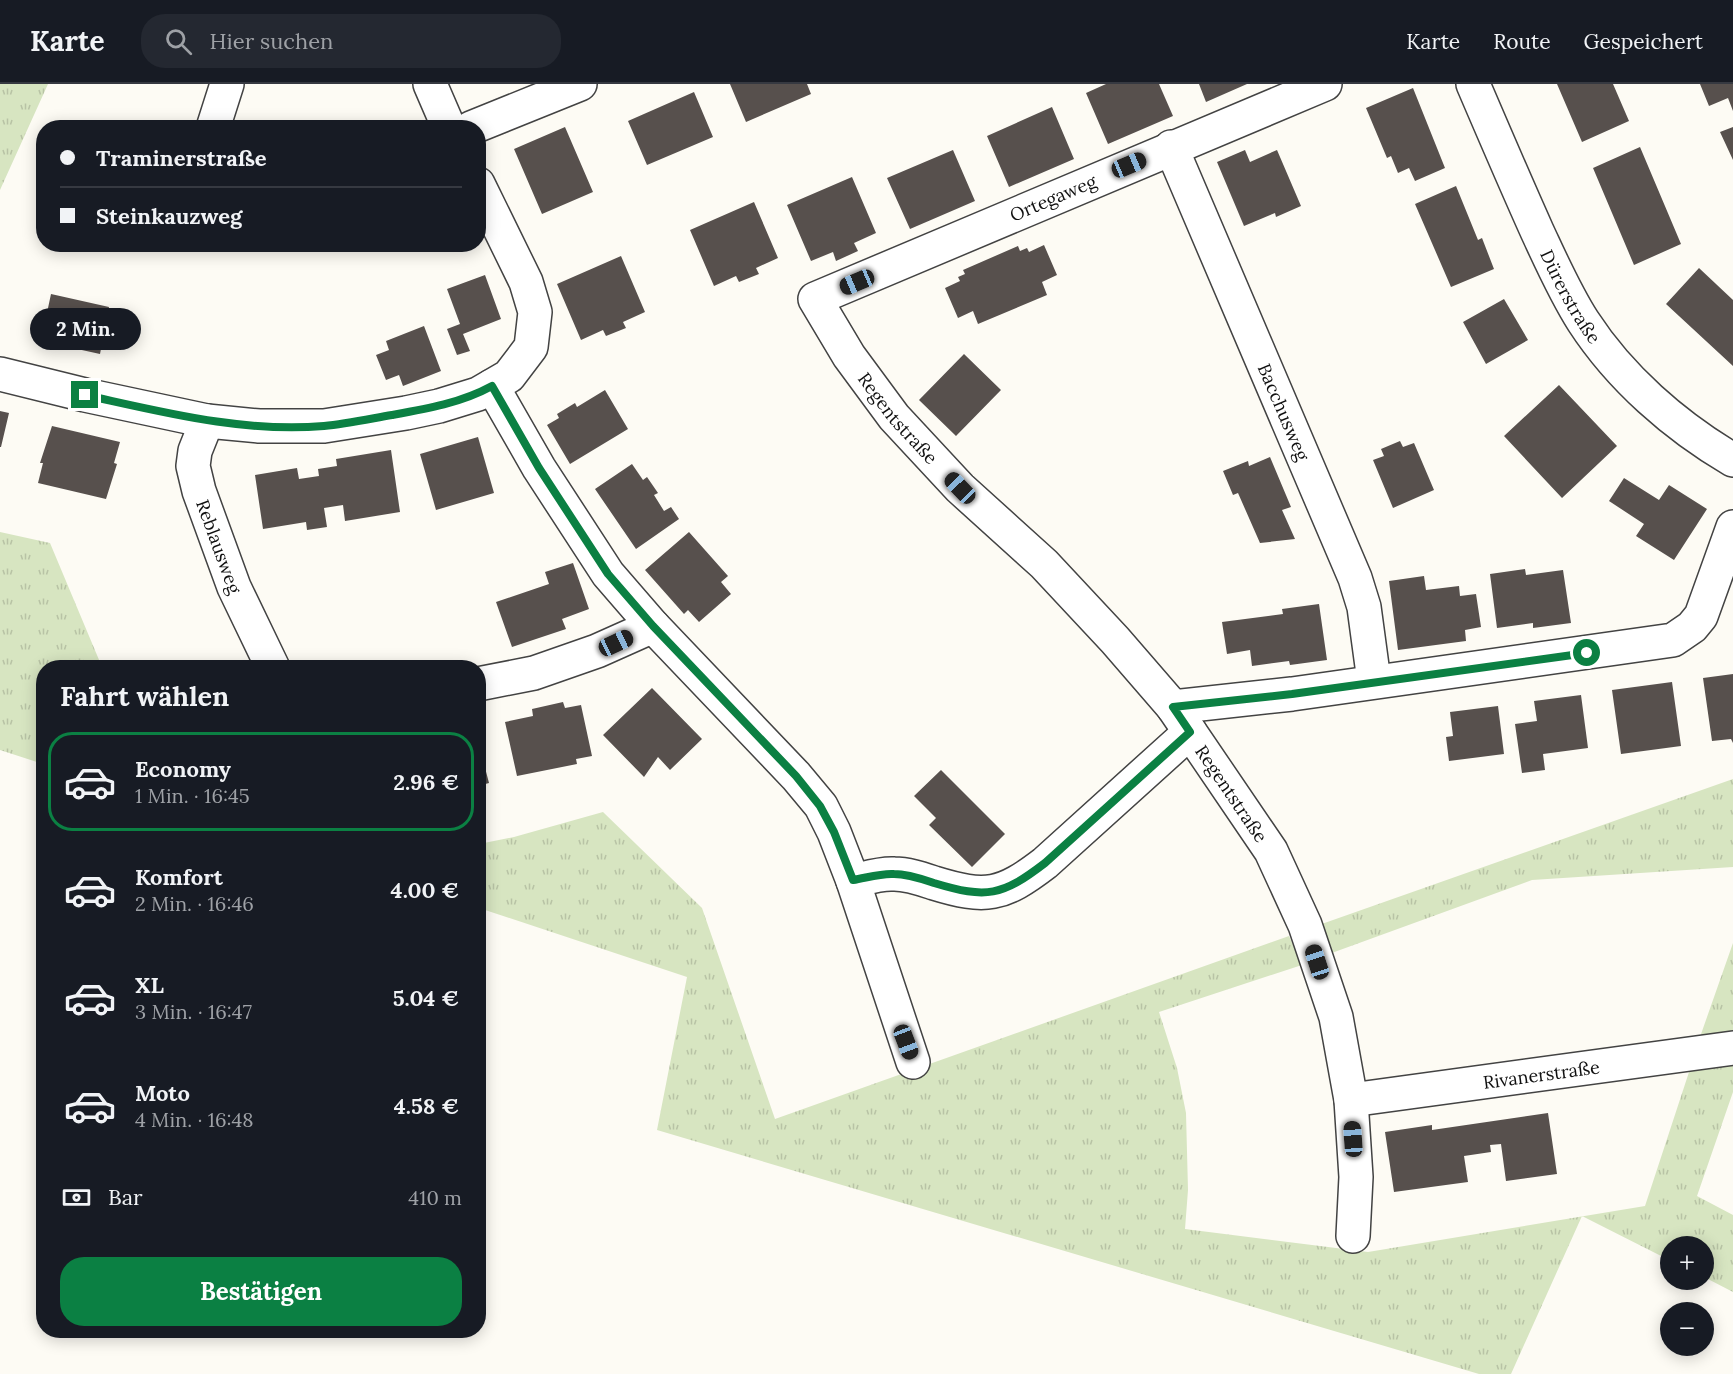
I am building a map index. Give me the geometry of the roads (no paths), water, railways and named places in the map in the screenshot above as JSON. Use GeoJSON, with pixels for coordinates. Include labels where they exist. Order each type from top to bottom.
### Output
{"type":"FeatureCollection","features":[{"type":"Feature","properties":{"kind":"street"},"geometry":{"type":"LineString","coordinates":[[216,120],[227,84]]}},
{"type":"Feature","properties":{"kind":"street"},"geometry":{"type":"LineString","coordinates":[[430,84],[446,120]]}},
{"type":"Feature","properties":{"kind":"street"},"geometry":{"type":"LineString","coordinates":[[486,122],[579,84]]}},
{"type":"Feature","properties":{"kind":"street","name":"Ortegaweg"},"geometry":{"type":"LineString","coordinates":[[815,299],[1324,84]]}},
{"type":"Feature","properties":{"kind":"street","name":"Dürerstraße"},"geometry":{"type":"LineString","coordinates":[[1473,84],[1557,274],[1583,321],[1619,367],[1659,407],[1701,441],[1733,460]]}},
{"type":"Feature","properties":{"kind":"street","name":"Bacchusweg"},"geometry":{"type":"LineString","coordinates":[[1171,147],[1355,578],[1364,607],[1374,681]]}},
{"type":"Feature","properties":{"kind":"street"},"geometry":{"type":"LineString","coordinates":[[0,374],[207,421],[258,426],[324,426],[439,406],[477,394],[509,376],[531,347],[535,312],[526,282],[486,200]]}},
{"type":"Feature","properties":{"kind":"street","name":"Regentstraße"},"geometry":{"type":"LineString","coordinates":[[815,299],[849,356],[894,417],[960,488],[1044,564],[1115,640],[1181,719],[1271,851],[1305,925],[1336,1017],[1350,1100],[1356,1177],[1353,1236]]}},
{"type":"Feature","properties":{"kind":"street"},"geometry":{"type":"LineString","coordinates":[[492,386],[539,468],[608,574],[653,626],[796,776],[820,806],[834,832],[853,880],[913,1062]]}},
{"type":"Feature","properties":{"kind":"street","name":"Reblausweg"},"geometry":{"type":"LineString","coordinates":[[207,421],[195,451],[193,466],[199,491],[234,587],[269,660]]}},
{"type":"Feature","properties":{"kind":"street"},"geometry":{"type":"LineString","coordinates":[[853,880],[894,873],[978,894],[996,893],[1022,881],[1045,863],[1181,719],[1292,694],[1673,640],[1692,627],[1701,616],[1733,527]]}},
{"type":"Feature","properties":{"kind":"street"},"geometry":{"type":"LineString","coordinates":[[486,682],[534,673],[587,655],[653,626]]}},
{"type":"Feature","properties":{"kind":"street","name":"Rivanerstraße"},"geometry":{"type":"LineString","coordinates":[[1350,1100],[1733,1048]]}}]}
